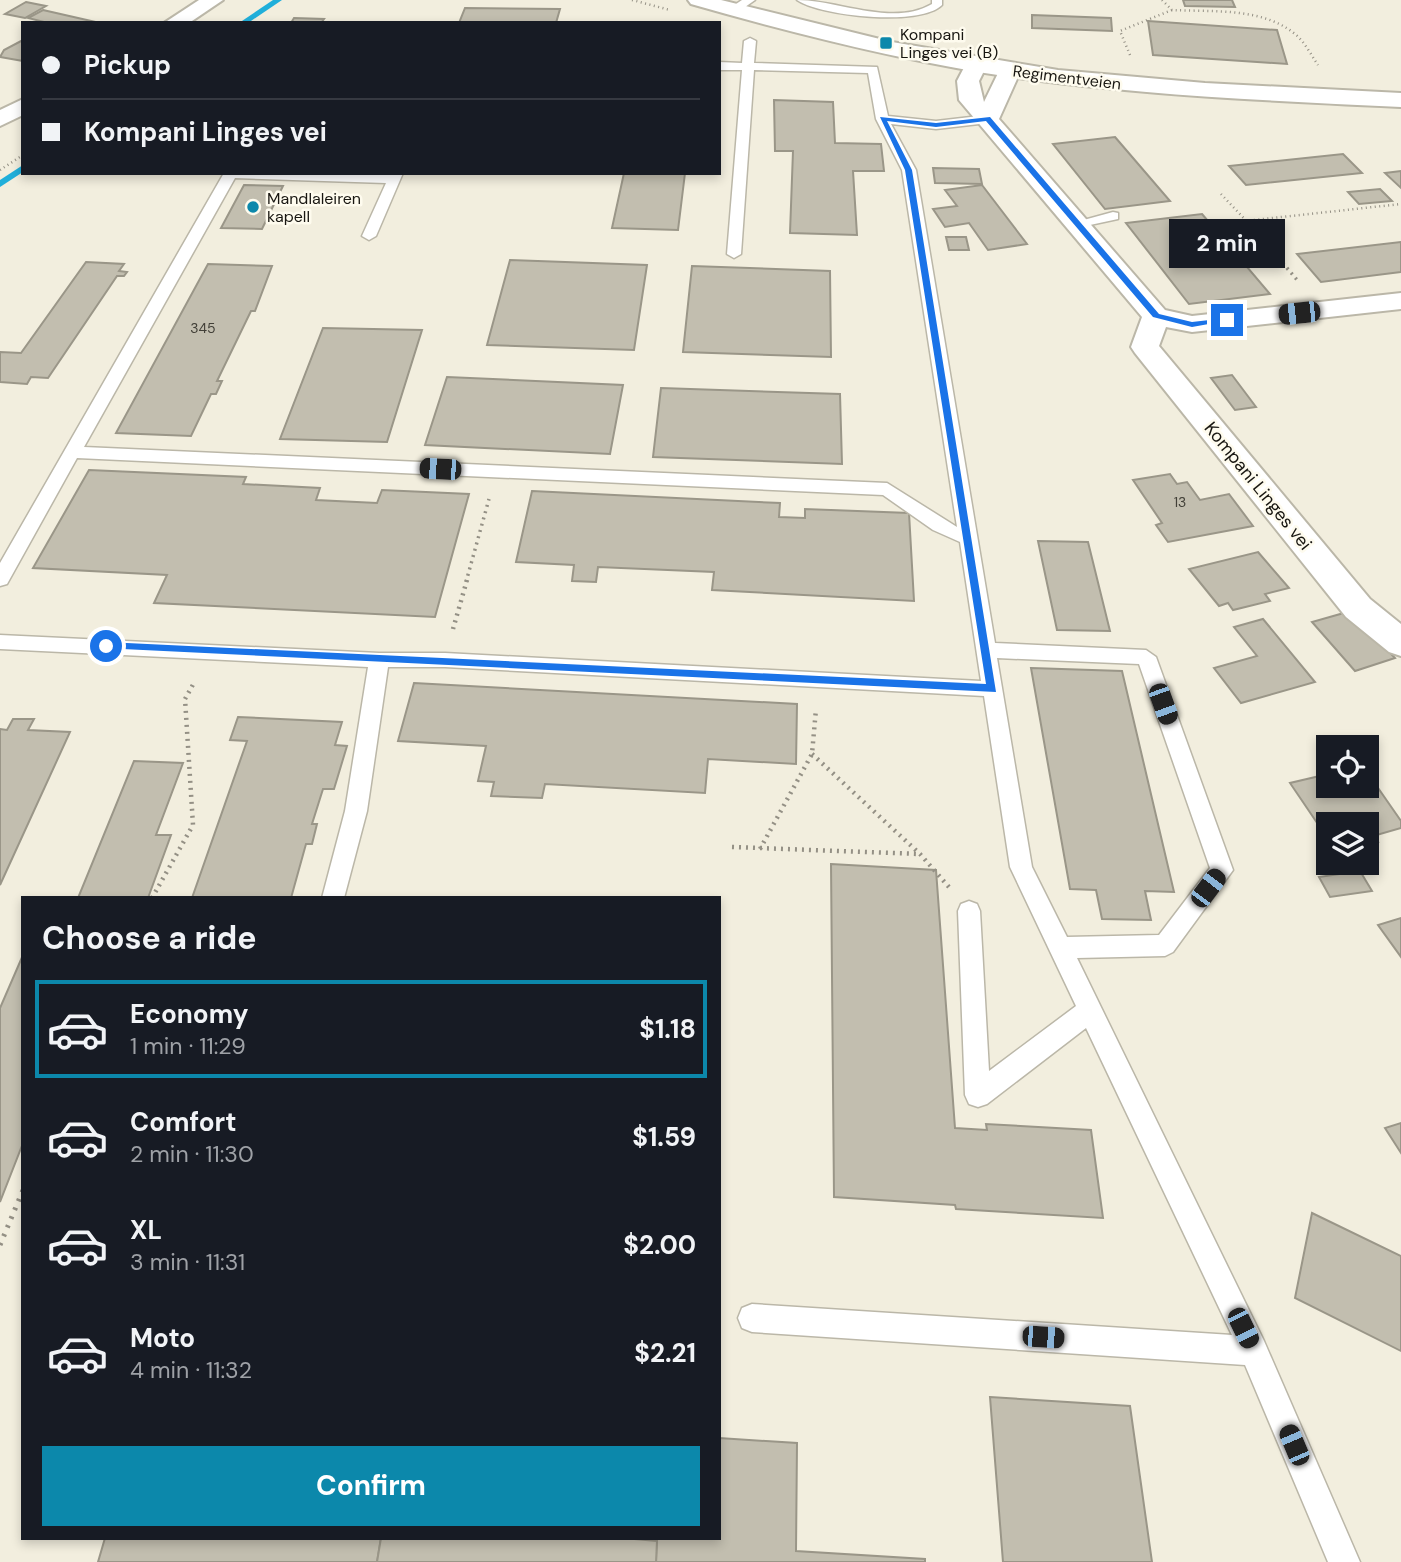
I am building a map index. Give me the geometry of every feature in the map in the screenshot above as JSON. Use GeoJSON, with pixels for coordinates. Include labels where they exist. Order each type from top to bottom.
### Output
{"type":"FeatureCollection","features":[{"type":"Feature","properties":{"kind":"street"},"geometry":{"type":"LineString","coordinates":[[166,21],[200,0]]}},
{"type":"Feature","properties":{"kind":"street"},"geometry":{"type":"LineString","coordinates":[[177,21],[213,0]]}},
{"type":"Feature","properties":{"kind":"street","name":"Regimentveien"},"geometry":{"type":"LineString","coordinates":[[698,0],[742,5],[892,50],[1010,70],[1162,87],[1401,100]]}},
{"type":"Feature","properties":{"kind":"street"},"geometry":{"type":"LineString","coordinates":[[976,65],[968,81],[970,100],[1156,316],[1192,324],[1401,301]]}},
{"type":"Feature","properties":{"kind":"street"},"geometry":{"type":"LineString","coordinates":[[988,119],[1010,70]]}},
{"type":"Feature","properties":{"kind":"street"},"geometry":{"type":"LineString","coordinates":[[0,119],[21,107]]}},
{"type":"Feature","properties":{"kind":"street","name":"Kompani Linges vei"},"geometry":{"type":"LineString","coordinates":[[1156,316],[1145,346],[1358,608],[1401,643]]}},
{"type":"Feature","properties":{"kind":"street"},"geometry":{"type":"LineString","coordinates":[[1227,320],[1246,346]]}},
{"type":"Feature","properties":{"kind":"lane"},"geometry":{"type":"LineString","coordinates":[[802,0],[912,16],[930,12],[937,0]]}},
{"type":"Feature","properties":{"kind":"lane"},"geometry":{"type":"LineString","coordinates":[[734,254],[750,41]]}},
{"type":"Feature","properties":{"kind":"lane"},"geometry":{"type":"LineString","coordinates":[[721,66],[873,70],[882,119],[909,170],[1021,867],[1254,1351],[1344,1562]]}},
{"type":"Feature","properties":{"kind":"lane"},"geometry":{"type":"LineString","coordinates":[[882,119],[936,125],[988,119]]}},
{"type":"Feature","properties":{"kind":"lane"},"geometry":{"type":"LineString","coordinates":[[0,579],[230,175]]}},
{"type":"Feature","properties":{"kind":"lane"},"geometry":{"type":"LineString","coordinates":[[313,175],[395,176],[369,236]]}},
{"type":"Feature","properties":{"kind":"lane"},"geometry":{"type":"LineString","coordinates":[[1076,224],[1113,216]]}},
{"type":"Feature","properties":{"kind":"lane"},"geometry":{"type":"LineString","coordinates":[[74,452],[887,489],[939,526],[967,538]]}},
{"type":"Feature","properties":{"kind":"lane"},"geometry":{"type":"LineString","coordinates":[[0,642],[379,660],[445,660],[818,682],[992,689]]}},
{"type":"Feature","properties":{"kind":"lane"},"geometry":{"type":"LineString","coordinates":[[986,650],[1146,657],[1222,870],[1165,945],[1059,948]]}},
{"type":"Feature","properties":{"kind":"lane"},"geometry":{"type":"LineString","coordinates":[[334,896],[355,811],[379,660]]}},
{"type":"Feature","properties":{"kind":"lane"},"geometry":{"type":"LineString","coordinates":[[969,911],[978,1095],[1089,1011]]}},
{"type":"Feature","properties":{"kind":"lane"},"geometry":{"type":"LineString","coordinates":[[752,1318],[1254,1351]]}},
{"type":"Feature","properties":{"kind":"path"},"geometry":{"type":"LineString","coordinates":[[1162,0],[1172,10]]}},
{"type":"Feature","properties":{"kind":"path"},"geometry":{"type":"LineString","coordinates":[[1162,87],[1133,61],[1120,31],[1172,10],[1260,18],[1282,26],[1296,35],[1340,97]]}},
{"type":"Feature","properties":{"kind":"path"},"geometry":{"type":"LineString","coordinates":[[0,170],[21,156]]}},
{"type":"Feature","properties":{"kind":"path"},"geometry":{"type":"LineString","coordinates":[[1221,194],[1253,228],[1244,235],[1261,252],[1275,254],[1324,311]]}},
{"type":"Feature","properties":{"kind":"path"},"geometry":{"type":"LineString","coordinates":[[1245,220],[1401,204]]}},
{"type":"Feature","properties":{"kind":"path"},"geometry":{"type":"LineString","coordinates":[[445,660],[496,471]]}},
{"type":"Feature","properties":{"kind":"path"},"geometry":{"type":"LineString","coordinates":[[153,896],[194,825],[185,699],[212,650]]}},
{"type":"Feature","properties":{"kind":"path"},"geometry":{"type":"LineString","coordinates":[[760,849],[812,754],[818,682]]}},
{"type":"Feature","properties":{"kind":"path"},"geometry":{"type":"LineString","coordinates":[[812,754],[920,854],[969,911]]}},
{"type":"Feature","properties":{"kind":"path"},"geometry":{"type":"LineString","coordinates":[[732,847],[920,854]]}},
{"type":"Feature","properties":{"kind":"path"},"geometry":{"type":"LineString","coordinates":[[0,1245],[21,1195]]}},
{"type":"Feature","properties":{"kind":"building"},"geometry":{"type":"Polygon","coordinates":[[[1183,0],[1232,0],[1235,7],[1185,6],[1183,0]]]}},
{"type":"Feature","properties":{"kind":"building"},"geometry":{"type":"Polygon","coordinates":[[[26,2],[46,6],[25,18],[5,14],[26,2]]]}},
{"type":"Feature","properties":{"kind":"building"},"geometry":{"type":"Polygon","coordinates":[[[465,8],[560,9],[557,21],[460,21],[465,8]]]}},
{"type":"Feature","properties":{"kind":"building"},"geometry":{"type":"Polygon","coordinates":[[[43,10],[91,21],[40,21],[28,18],[43,10]]]}},
{"type":"Feature","properties":{"kind":"building"},"geometry":{"type":"Polygon","coordinates":[[[1032,15],[1111,18],[1112,31],[1032,28],[1032,15]]]}},
{"type":"Feature","properties":{"kind":"building"},"geometry":{"type":"Polygon","coordinates":[[[294,18],[324,19],[322,21],[292,21],[294,18]]]}},
{"type":"Feature","properties":{"kind":"building"},"geometry":{"type":"Polygon","coordinates":[[[1148,21],[1277,30],[1287,64],[1153,55],[1148,21]]]}},
{"type":"Feature","properties":{"kind":"building"},"geometry":{"type":"Polygon","coordinates":[[[21,41],[21,61],[0,57],[4,50],[21,41]]]}},
{"type":"Feature","properties":{"kind":"building"},"geometry":{"type":"Polygon","coordinates":[[[774,100],[833,102],[835,143],[881,144],[884,171],[853,171],[857,235],[790,233],[793,151],[775,151],[774,100]]]}},
{"type":"Feature","properties":{"kind":"building"},"geometry":{"type":"Polygon","coordinates":[[[1115,137],[1170,201],[1105,209],[1053,144],[1115,137]]]}},
{"type":"Feature","properties":{"kind":"building"},"geometry":{"type":"Polygon","coordinates":[[[1343,154],[1362,173],[1246,185],[1229,166],[1343,154]]]}},
{"type":"Feature","properties":{"kind":"building"},"geometry":{"type":"Polygon","coordinates":[[[933,168],[979,169],[982,184],[935,183],[933,168]]]}},
{"type":"Feature","properties":{"kind":"building"},"geometry":{"type":"Polygon","coordinates":[[[1401,171],[1401,188],[1385,173],[1401,171]]]}},
{"type":"Feature","properties":{"kind":"building"},"geometry":{"type":"Polygon","coordinates":[[[624,175],[685,175],[678,230],[612,228],[624,175]]]}},
{"type":"Feature","properties":{"kind":"building","name":"Mandlaleiren kapell"},"geometry":{"type":"Polygon","coordinates":[[[244,185],[283,186],[262,229],[221,228],[244,185]]]}},
{"type":"Feature","properties":{"kind":"building"},"geometry":{"type":"Polygon","coordinates":[[[982,185],[1027,244],[988,250],[969,223],[945,227],[933,209],[957,206],[945,190],[982,185]]]}},
{"type":"Feature","properties":{"kind":"building"},"geometry":{"type":"Polygon","coordinates":[[[1380,189],[1392,201],[1359,204],[1348,192],[1380,189]]]}},
{"type":"Feature","properties":{"kind":"building"},"geometry":{"type":"Polygon","coordinates":[[[1202,214],[1270,294],[1189,304],[1126,223],[1202,214]]]}},
{"type":"Feature","properties":{"kind":"building"},"geometry":{"type":"Polygon","coordinates":[[[946,237],[966,237],[969,250],[949,250],[946,237]]]}},
{"type":"Feature","properties":{"kind":"building"},"geometry":{"type":"Polygon","coordinates":[[[1401,242],[1401,272],[1321,282],[1297,254],[1401,242]]]}},
{"type":"Feature","properties":{"kind":"building"},"geometry":{"type":"Polygon","coordinates":[[[510,260],[647,265],[634,350],[487,345],[510,260]]]}},
{"type":"Feature","properties":{"kind":"building"},"geometry":{"type":"Polygon","coordinates":[[[86,262],[124,264],[119,271],[127,272],[124,276],[117,276],[48,378],[31,377],[27,384],[0,382],[0,352],[21,353],[86,262]]]}},
{"type":"Feature","properties":{"kind":"building"},"geometry":{"type":"Polygon","coordinates":[[[208,264],[272,266],[255,311],[251,311],[217,381],[222,381],[216,394],[211,394],[191,436],[116,433],[208,264]]]}},
{"type":"Feature","properties":{"kind":"building"},"geometry":{"type":"Polygon","coordinates":[[[692,266],[830,271],[831,357],[683,352],[692,266]]]}},
{"type":"Feature","properties":{"kind":"building"},"geometry":{"type":"Polygon","coordinates":[[[323,328],[422,330],[387,442],[280,439],[323,328]]]}},
{"type":"Feature","properties":{"kind":"building"},"geometry":{"type":"Polygon","coordinates":[[[1232,375],[1256,407],[1235,410],[1211,378],[1232,375]]]}},
{"type":"Feature","properties":{"kind":"building"},"geometry":{"type":"Polygon","coordinates":[[[447,377],[623,385],[610,454],[425,445],[447,377]]]}},
{"type":"Feature","properties":{"kind":"building"},"geometry":{"type":"Polygon","coordinates":[[[661,388],[840,394],[842,464],[653,457],[661,388]]]}},
{"type":"Feature","properties":{"kind":"building"},"geometry":{"type":"Polygon","coordinates":[[[89,470],[246,477],[243,484],[320,488],[316,500],[377,503],[382,490],[469,494],[435,617],[154,603],[167,575],[33,568],[89,470]]]}},
{"type":"Feature","properties":{"kind":"building"},"geometry":{"type":"Polygon","coordinates":[[[1170,474],[1177,484],[1187,482],[1200,500],[1229,494],[1253,526],[1168,542],[1156,525],[1162,523],[1133,480],[1170,474]]]}},
{"type":"Feature","properties":{"kind":"building"},"geometry":{"type":"Polygon","coordinates":[[[532,491],[780,503],[779,517],[805,518],[805,509],[909,513],[914,601],[712,590],[714,572],[598,567],[596,582],[572,581],[574,565],[516,562],[532,491]]]}},
{"type":"Feature","properties":{"kind":"building"},"geometry":{"type":"Polygon","coordinates":[[[1038,541],[1088,542],[1110,631],[1057,630],[1038,541]]]}},
{"type":"Feature","properties":{"kind":"building"},"geometry":{"type":"Polygon","coordinates":[[[1258,552],[1289,588],[1265,594],[1270,601],[1233,610],[1228,603],[1219,606],[1189,569],[1258,552]]]}},
{"type":"Feature","properties":{"kind":"building"},"geometry":{"type":"Polygon","coordinates":[[[1351,611],[1395,658],[1355,671],[1312,622],[1351,611]]]}},
{"type":"Feature","properties":{"kind":"building"},"geometry":{"type":"Polygon","coordinates":[[[1263,619],[1315,682],[1241,703],[1214,668],[1257,656],[1234,627],[1263,619]]]}},
{"type":"Feature","properties":{"kind":"building"},"geometry":{"type":"Polygon","coordinates":[[[1031,668],[1122,671],[1174,892],[1145,891],[1151,920],[1102,919],[1096,890],[1070,889],[1031,668]]]}},
{"type":"Feature","properties":{"kind":"building"},"geometry":{"type":"Polygon","coordinates":[[[414,683],[797,704],[796,764],[708,759],[705,793],[545,784],[542,798],[491,796],[494,782],[478,781],[486,746],[398,741],[414,683]]]}},
{"type":"Feature","properties":{"kind":"building"},"geometry":{"type":"Polygon","coordinates":[[[238,717],[342,722],[335,745],[347,746],[334,789],[323,789],[312,824],[317,824],[312,844],[306,844],[292,896],[193,896],[247,741],[230,740],[238,717]]]}},
{"type":"Feature","properties":{"kind":"building"},"geometry":{"type":"Polygon","coordinates":[[[13,719],[34,719],[28,730],[70,732],[0,885],[0,729],[7,730],[13,719]]]}},
{"type":"Feature","properties":{"kind":"building"},"geometry":{"type":"Polygon","coordinates":[[[134,761],[183,763],[156,835],[171,835],[149,896],[79,896],[134,761]]]}},
{"type":"Feature","properties":{"kind":"building"},"geometry":{"type":"Polygon","coordinates":[[[1316,777],[1316,798],[1379,798],[1379,789],[1401,821],[1401,828],[1379,834],[1379,812],[1316,812],[1316,821],[1290,783],[1316,777]]]}},
{"type":"Feature","properties":{"kind":"building"},"geometry":{"type":"Polygon","coordinates":[[[831,864],[936,870],[955,1128],[987,1130],[986,1124],[1091,1130],[1103,1218],[956,1209],[955,1205],[834,1197],[831,864]]]}},
{"type":"Feature","properties":{"kind":"building"},"geometry":{"type":"Polygon","coordinates":[[[1362,875],[1372,891],[1330,897],[1319,877],[1362,875]]]}},
{"type":"Feature","properties":{"kind":"building"},"geometry":{"type":"Polygon","coordinates":[[[1401,918],[1401,957],[1378,925],[1401,918]]]}},
{"type":"Feature","properties":{"kind":"building"},"geometry":{"type":"Polygon","coordinates":[[[21,960],[21,1148],[0,1202],[0,1008],[21,960]]]}},
{"type":"Feature","properties":{"kind":"building"},"geometry":{"type":"Polygon","coordinates":[[[1401,1123],[1401,1153],[1385,1128],[1401,1123]]]}},
{"type":"Feature","properties":{"kind":"building"},"geometry":{"type":"Polygon","coordinates":[[[1312,1213],[1401,1256],[1401,1351],[1295,1298],[1312,1213]]]}},
{"type":"Feature","properties":{"kind":"building"},"geometry":{"type":"Polygon","coordinates":[[[990,1397],[1130,1406],[1152,1562],[1003,1562],[990,1397]]]}},
{"type":"Feature","properties":{"kind":"building"},"geometry":{"type":"Polygon","coordinates":[[[721,1438],[797,1443],[796,1551],[925,1559],[925,1562],[656,1562],[657,1540],[721,1540],[721,1438]]]}},
{"type":"Feature","properties":{"kind":"building"},"geometry":{"type":"Polygon","coordinates":[[[104,1540],[381,1540],[377,1562],[98,1562],[104,1540]]]}},
{"type":"Feature","properties":{"kind":"building"},"geometry":{"type":"Polygon","coordinates":[[[381,1540],[657,1541],[656,1562],[377,1562],[381,1540]]]}},
{"type":"Feature","properties":{"kind":"waterway"},"geometry":{"type":"LineString","coordinates":[[246,21],[278,0]]}},
{"type":"Feature","properties":{"kind":"waterway"},"geometry":{"type":"LineString","coordinates":[[0,184],[21,169]]}},
{"type":"Feature","properties":{"kind":"place","name":"Kompani Linges vei (B)"},"geometry":{"type":"Point","coordinates":[886,43]}},
{"type":"Feature","properties":{"kind":"place","name":"Mandlaleiren kapell"},"geometry":{"type":"Point","coordinates":[253,207]}},
{"type":"Feature","properties":{"kind":"route"},"geometry":{"type":"LineString","coordinates":[[106,646],[379,660],[445,660],[818,682],[992,689],[909,170],[882,119],[936,125],[988,119],[1156,316],[1192,324],[1227,320]]}}]}
